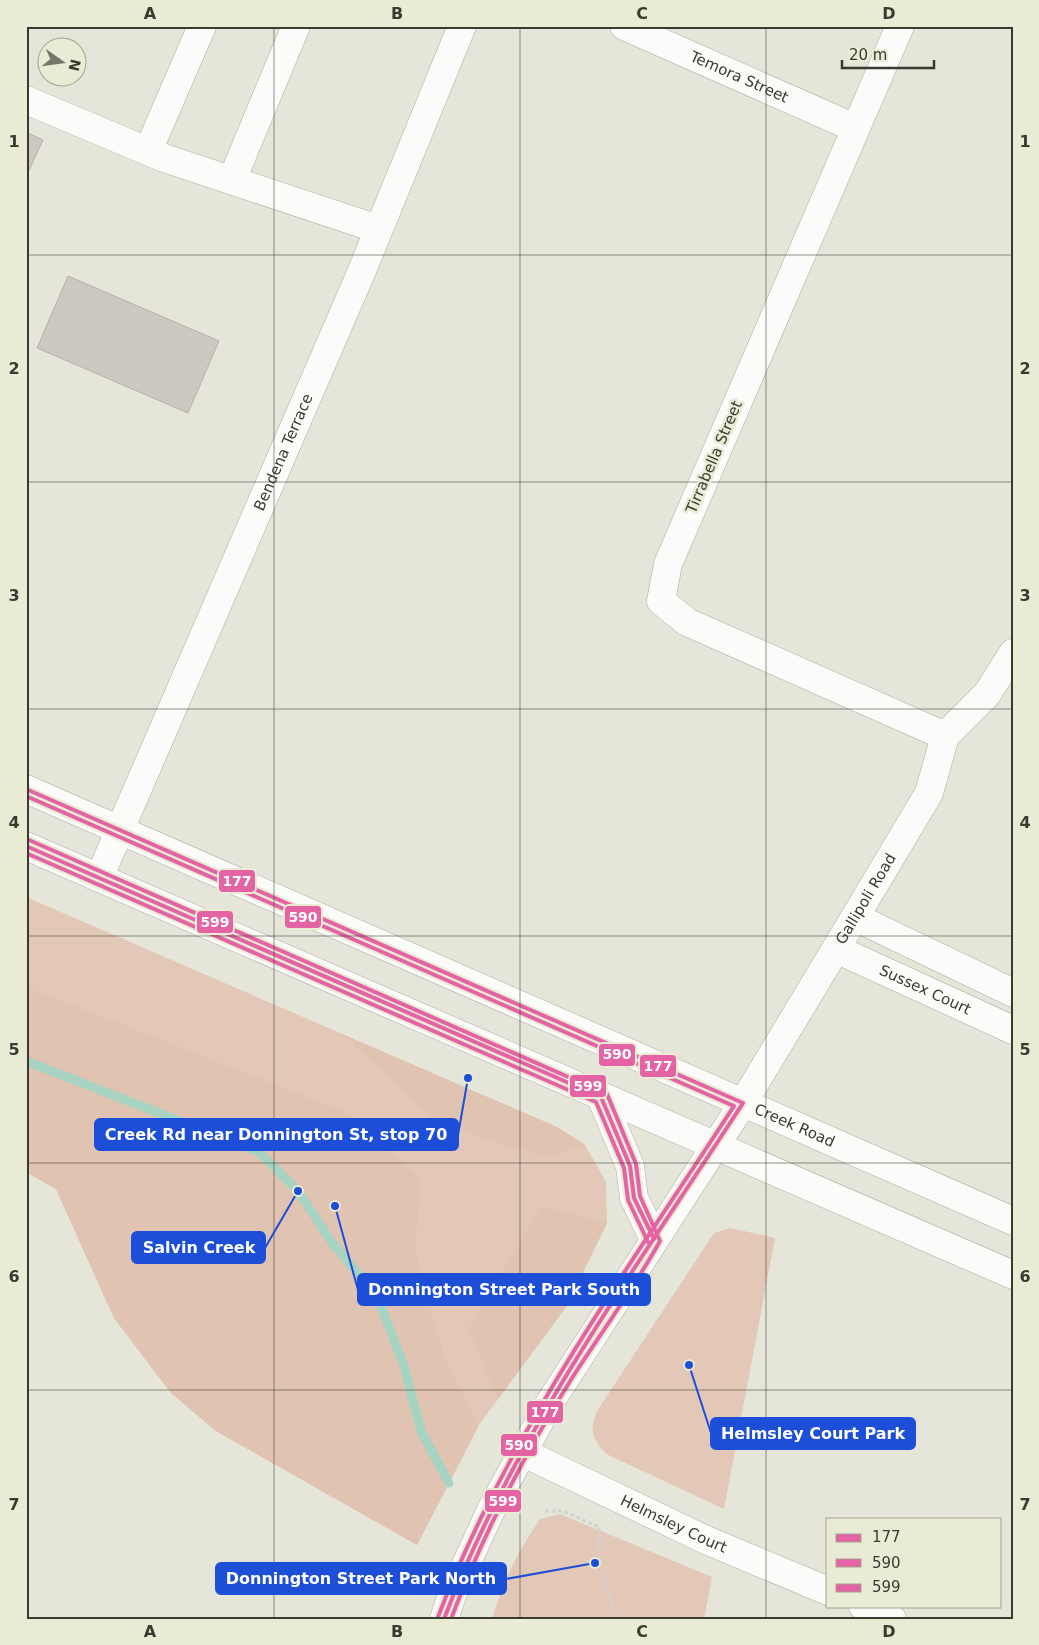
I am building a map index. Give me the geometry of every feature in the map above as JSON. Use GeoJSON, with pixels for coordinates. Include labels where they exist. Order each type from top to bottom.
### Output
{"type":"FeatureCollection","features":[{"type":"Feature","properties":{"kind":"street"},"geometry":{"type":"LineString","coordinates":[[148,151],[202,26]]}},
{"type":"Feature","properties":{"kind":"street"},"geometry":{"type":"LineString","coordinates":[[232,180],[296,26]]}},
{"type":"Feature","properties":{"kind":"street","name":"Bendena Terrace"},"geometry":{"type":"LineString","coordinates":[[99,878],[378,228],[462,26]]}},
{"type":"Feature","properties":{"kind":"street","name":"Temora Street"},"geometry":{"type":"LineString","coordinates":[[624,26],[855,128]]}},
{"type":"Feature","properties":{"kind":"street","name":"Tirrabella Street"},"geometry":{"type":"LineString","coordinates":[[900,26],[668,564],[661,600],[687,622],[945,736]]}},
{"type":"Feature","properties":{"kind":"street"},"geometry":{"type":"LineString","coordinates":[[26,100],[148,151],[378,228]]}},
{"type":"Feature","properties":{"kind":"street","name":"Gallipoli Road"},"geometry":{"type":"LineString","coordinates":[[444,1619],[452,1595],[487,1518],[549,1404],[743,1102],[929,793],[945,736],[987,694],[1013,653]]}},
{"type":"Feature","properties":{"kind":"street","name":"Creek Road"},"geometry":{"type":"LineString","coordinates":[[26,789],[1013,1221]]}},
{"type":"Feature","properties":{"kind":"street"},"geometry":{"type":"LineString","coordinates":[[26,846],[1013,1275]]}},
{"type":"Feature","properties":{"kind":"street"},"geometry":{"type":"LineString","coordinates":[[855,917],[1013,993]]}},
{"type":"Feature","properties":{"kind":"street","name":"Sussex Court"},"geometry":{"type":"LineString","coordinates":[[836,949],[1013,1030]]}},
{"type":"Feature","properties":{"kind":"street"},"geometry":{"type":"LineString","coordinates":[[601,1097],[630,1166],[634,1198],[654,1240]]}},
{"type":"Feature","properties":{"kind":"street","name":"Helmsley Court"},"geometry":{"type":"LineString","coordinates":[[522,1452],[706,1540],[826,1590]]}},
{"type":"Feature","properties":{"kind":"street"},"geometry":{"type":"LineString","coordinates":[[867,1608],[892,1619]]}},
{"type":"Feature","properties":{"kind":"path"},"geometry":{"type":"LineString","coordinates":[[545,1511],[563,1511],[599,1527],[599,1556],[615,1619]]}},
{"type":"Feature","properties":{"kind":"shaded area"},"geometry":{"type":"Polygon","coordinates":[[[26,897],[557,1127],[585,1145],[606,1182],[607,1223],[566,1307],[479,1425],[417,1545],[216,1431],[171,1393],[114,1318],[56,1189],[26,1172],[26,897]]]}},
{"type":"Feature","properties":{"kind":"shaded area"},"geometry":{"type":"Polygon","coordinates":[[[26,987],[348,1113],[421,1179],[415,1251],[443,1354],[479,1425],[417,1545],[216,1431],[171,1393],[114,1318],[56,1189],[26,1172],[26,987]]]}},
{"type":"Feature","properties":{"kind":"shaded area"},"geometry":{"type":"Polygon","coordinates":[[[342,1034],[557,1127],[585,1145],[544,1157],[439,1123],[342,1034]]]}},
{"type":"Feature","properties":{"kind":"shaded area"},"geometry":{"type":"Polygon","coordinates":[[[541,1207],[607,1223],[566,1307],[498,1399],[469,1328],[541,1207]]]}},
{"type":"Feature","properties":{"kind":"shaded area"},"geometry":{"type":"Polygon","coordinates":[[[730,1228],[775,1238],[724,1509],[606,1454],[593,1434],[593,1424],[597,1411],[714,1233],[730,1228]]]}},
{"type":"Feature","properties":{"kind":"shaded area"},"geometry":{"type":"Polygon","coordinates":[[[560,1514],[712,1577],[704,1619],[492,1619],[506,1579],[532,1531],[540,1519],[560,1514]]]}},
{"type":"Feature","properties":{"kind":"building"},"geometry":{"type":"Polygon","coordinates":[[[26,132],[43,140],[26,177],[26,132]]]}},
{"type":"Feature","properties":{"kind":"building"},"geometry":{"type":"Polygon","coordinates":[[[68,276],[219,341],[188,413],[37,348],[68,276]]]}},
{"type":"Feature","properties":{"kind":"waterway"},"geometry":{"type":"LineString","coordinates":[[26,1061],[259,1152],[298,1191],[333,1244],[377,1296],[404,1366],[421,1431],[449,1483]]}},
{"type":"Feature","properties":{"kind":"transit line","name":"177"},"geometry":{"type":"LineString","coordinates":[[26,789],[743,1103],[620,1290],[542,1417],[506,1483],[473,1550],[444,1619]]}},
{"type":"Feature","properties":{"kind":"transit line","name":"590"},"geometry":{"type":"LineString","coordinates":[[26,796],[734,1106],[612,1291],[534,1418],[499,1482],[466,1549],[438,1617]]}},
{"type":"Feature","properties":{"kind":"transit line","name":"599"},"geometry":{"type":"LineString","coordinates":[[29,840],[607,1094],[636,1164],[640,1196],[660,1241],[537,1436],[491,1526],[463,1587],[451,1619]]}},
{"type":"Feature","properties":{"kind":"transit line","name":"177"},"geometry":{"type":"LineString","coordinates":[[26,846],[601,1097],[630,1166],[634,1198],[654,1239]]}},
{"type":"Feature","properties":{"kind":"transit line","name":"590"},"geometry":{"type":"LineString","coordinates":[[26,853],[596,1102],[624,1168],[628,1200],[648,1242]]}},
{"type":"Feature","properties":{"kind":"place","name":"Creek Rd near Donnington St, stop 70"},"geometry":{"type":"Point","coordinates":[468,1078]}},
{"type":"Feature","properties":{"kind":"place","name":"Salvin Creek"},"geometry":{"type":"Point","coordinates":[298,1191]}},
{"type":"Feature","properties":{"kind":"place","name":"Donnington Street Park South"},"geometry":{"type":"Point","coordinates":[335,1206]}},
{"type":"Feature","properties":{"kind":"place","name":"Helmsley Court Park"},"geometry":{"type":"Point","coordinates":[689,1365]}},
{"type":"Feature","properties":{"kind":"place","name":"Donnington Street Park North"},"geometry":{"type":"Point","coordinates":[595,1563]}}]}
